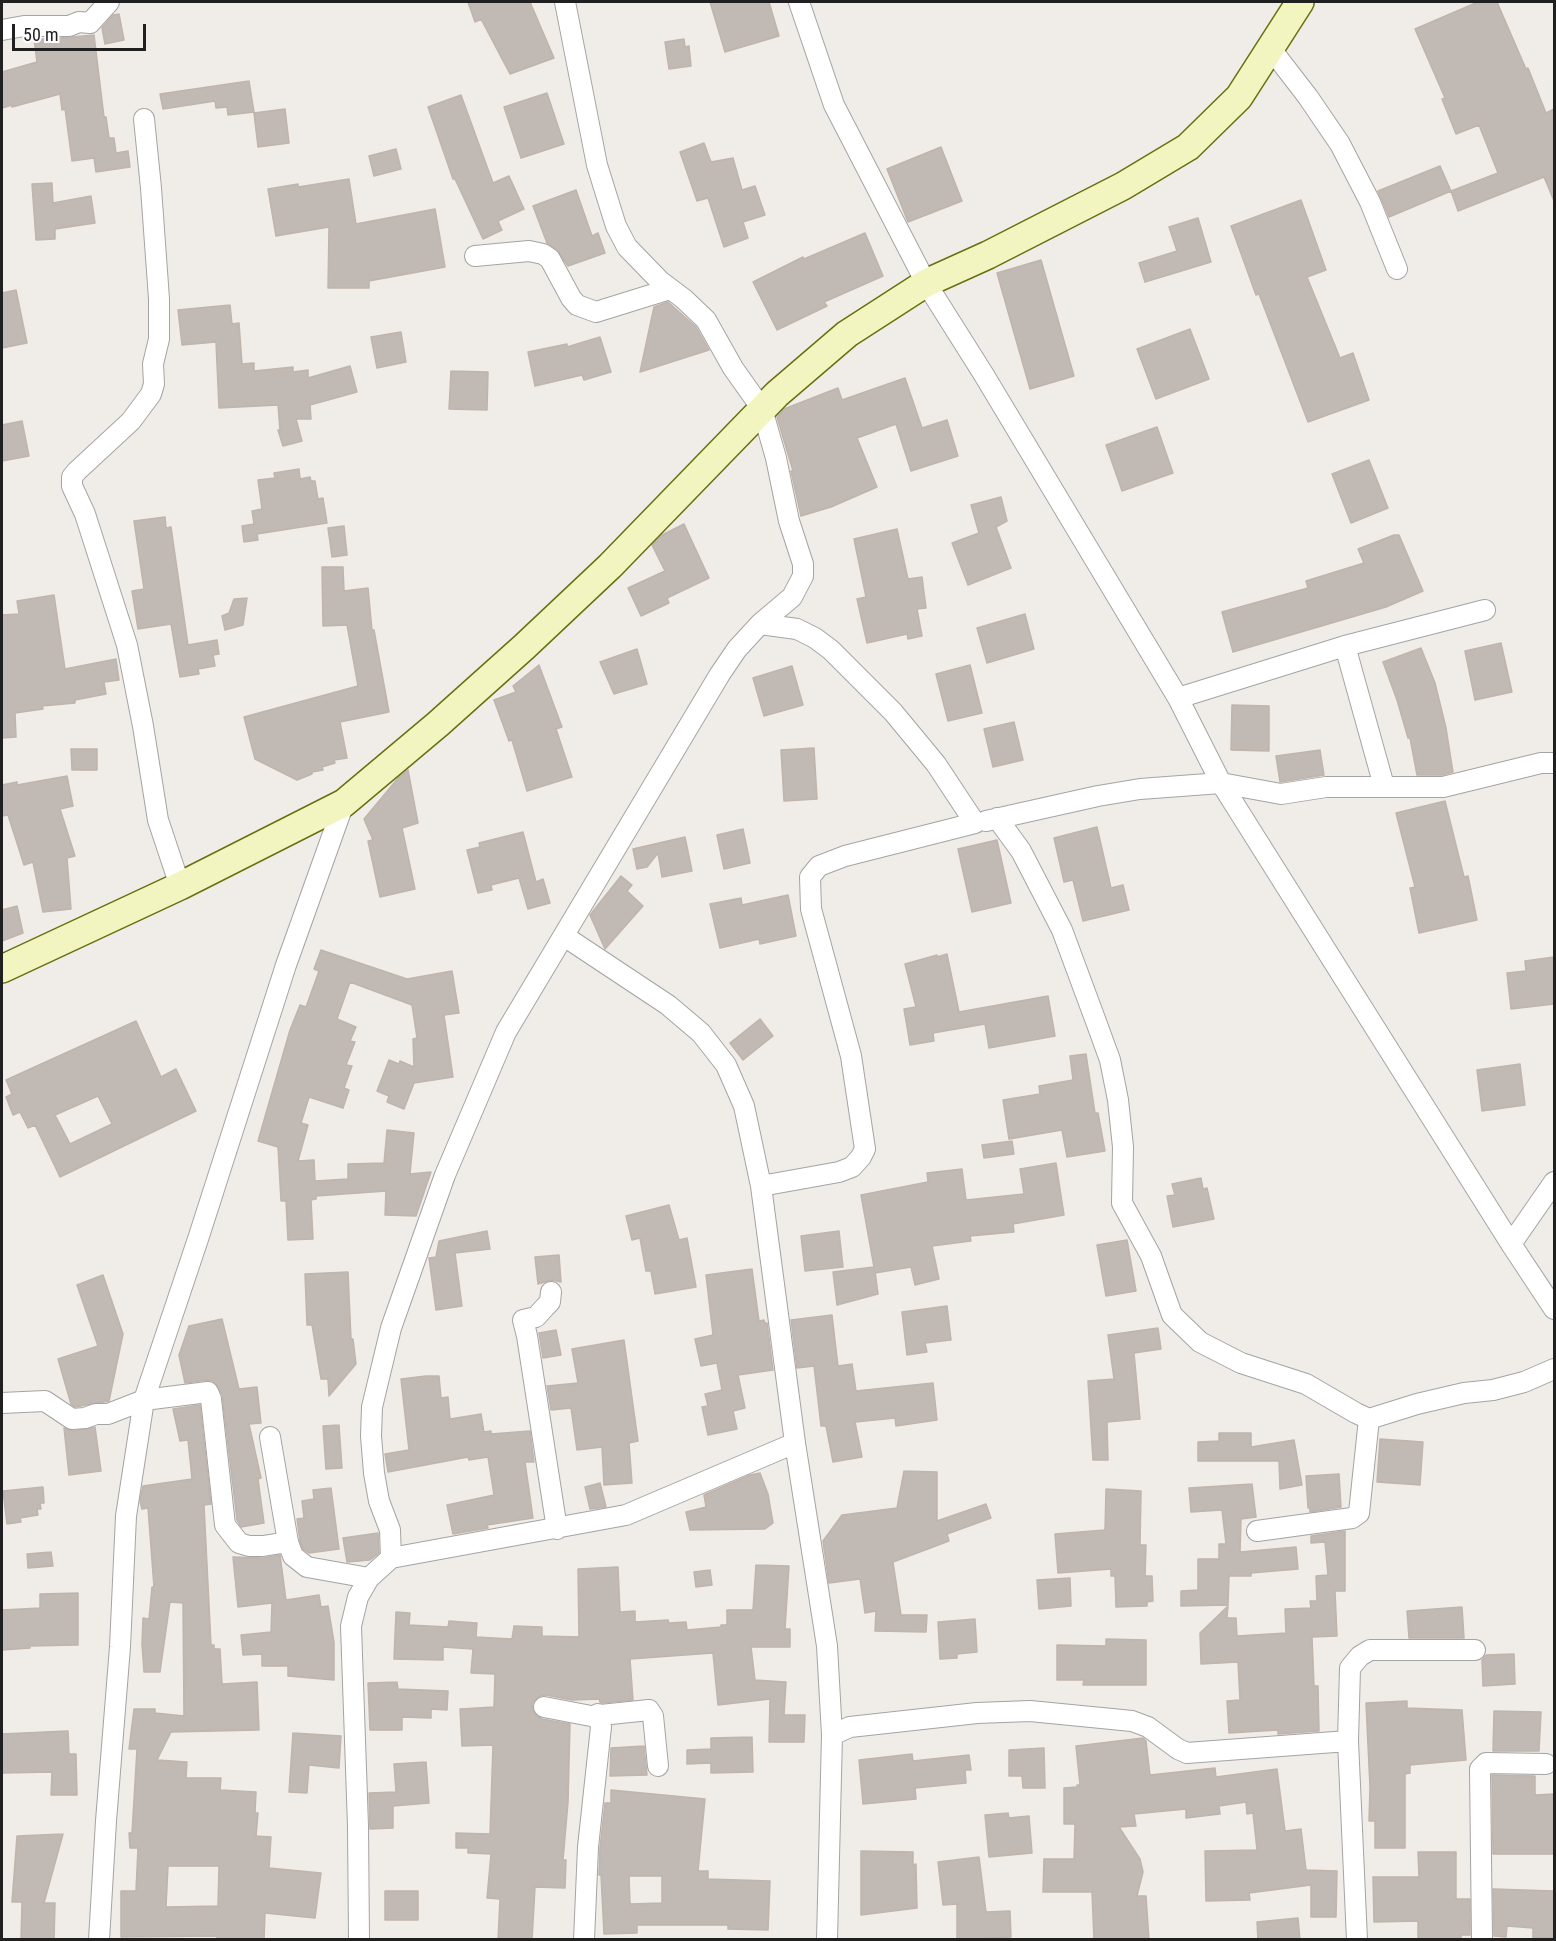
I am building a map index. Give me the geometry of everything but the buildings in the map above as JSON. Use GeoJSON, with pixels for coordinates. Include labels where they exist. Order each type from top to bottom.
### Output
{"type":"FeatureCollection","features":[{"type":"Feature","properties":{"kind":"street"},"geometry":{"type":"LineString","coordinates":[[2,30],[24,26],[69,26],[79,22],[90,23],[108,2]]}},
{"type":"Feature","properties":{"kind":"street"},"geometry":{"type":"LineString","coordinates":[[392,1558],[390,1530],[379,1501],[371,1436],[372,1407],[391,1328],[445,1175],[506,1032],[720,674],[737,649],[760,624],[792,597],[803,576],[803,564],[789,522],[776,458],[762,409],[733,368],[706,320],[660,281],[627,247],[616,226],[597,165],[565,2]]}},
{"type":"Feature","properties":{"kind":"street"},"geometry":{"type":"LineString","coordinates":[[799,2],[834,105],[926,283],[984,375],[1178,699],[1221,783],[1554,1309]]}},
{"type":"Feature","properties":{"kind":"street"},"geometry":{"type":"LineString","coordinates":[[2,969],[180,886],[344,803],[438,724],[524,647],[610,566],[762,409],[847,334],[926,283],[988,255],[1123,186],[1188,147],[1239,97],[1300,2]]}},
{"type":"Feature","properties":{"kind":"street"},"geometry":{"type":"LineString","coordinates":[[1271,49],[1340,144],[1371,202],[1396,269]]}},
{"type":"Feature","properties":{"kind":"street"},"geometry":{"type":"LineString","coordinates":[[144,119],[159,299],[159,339],[153,364],[154,384],[150,394],[131,421],[76,471],[72,477],[72,486],[84,514],[127,645],[158,820],[180,886]]}},
{"type":"Feature","properties":{"kind":"street"},"geometry":{"type":"LineString","coordinates":[[476,256],[529,251],[543,254],[550,259],[577,305],[596,312],[670,289]]}},
{"type":"Feature","properties":{"kind":"street"},"geometry":{"type":"LineString","coordinates":[[1178,699],[1345,646],[1485,610]]}},
{"type":"Feature","properties":{"kind":"street"},"geometry":{"type":"LineString","coordinates":[[760,624],[797,629],[815,638],[831,650],[893,712],[936,764],[975,823]]}},
{"type":"Feature","properties":{"kind":"street"},"geometry":{"type":"LineString","coordinates":[[1345,646],[1384,786]]}},
{"type":"Feature","properties":{"kind":"street"},"geometry":{"type":"LineString","coordinates":[[761,1186],[839,1172],[852,1167],[865,1149],[851,1056],[811,909],[810,877],[819,866],[845,856],[975,823],[1140,789],[1221,783],[1281,794],[1326,787],[1443,787],[1541,763],[1554,763]]}},
{"type":"Feature","properties":{"kind":"street"},"geometry":{"type":"LineString","coordinates":[[99,1940],[120,1647],[126,1516],[144,1400],[286,965],[344,803]]}},
{"type":"Feature","properties":{"kind":"street"},"geometry":{"type":"LineString","coordinates":[[997,818],[1021,851],[1062,930],[1110,1060],[1118,1100],[1123,1146],[1122,1203],[1151,1256],[1172,1315],[1200,1342],[1241,1363],[1306,1384],[1369,1419],[1417,1404],[1524,1382],[1554,1370]]}},
{"type":"Feature","properties":{"kind":"street"},"geometry":{"type":"LineString","coordinates":[[564,936],[668,1005],[701,1033],[726,1065],[744,1106],[761,1186],[795,1443],[827,1646],[832,1735],[827,1940]]}},
{"type":"Feature","properties":{"kind":"street"},"geometry":{"type":"LineString","coordinates":[[1511,1244],[1554,1182]]}},
{"type":"Feature","properties":{"kind":"street"},"geometry":{"type":"LineString","coordinates":[[551,1292],[550,1302],[536,1317],[523,1320],[557,1528]]}},
{"type":"Feature","properties":{"kind":"street"},"geometry":{"type":"LineString","coordinates":[[2,1403],[45,1401],[72,1419],[108,1414],[144,1400],[208,1392],[211,1399],[225,1524],[239,1543],[249,1546],[288,1542]]}},
{"type":"Feature","properties":{"kind":"street"},"geometry":{"type":"LineString","coordinates":[[1257,1531],[1356,1516],[1361,1510],[1369,1419]]}},
{"type":"Feature","properties":{"kind":"street"},"geometry":{"type":"LineString","coordinates":[[270,1437],[288,1542],[293,1556],[307,1567],[369,1578]]}},
{"type":"Feature","properties":{"kind":"street"},"geometry":{"type":"LineString","coordinates":[[359,1940],[358,1826],[351,1626],[358,1597],[369,1578],[392,1558],[626,1515],[795,1443]]}},
{"type":"Feature","properties":{"kind":"street"},"geometry":{"type":"LineString","coordinates":[[1357,1940],[1348,1741],[1350,1668],[1360,1656],[1370,1650],[1474,1650]]}},
{"type":"Feature","properties":{"kind":"street"},"geometry":{"type":"LineString","coordinates":[[544,1707],[591,1716],[649,1710],[653,1716],[658,1766]]}},
{"type":"Feature","properties":{"kind":"street"},"geometry":{"type":"LineString","coordinates":[[832,1735],[850,1727],[977,1713],[1030,1711],[1132,1721],[1148,1727],[1187,1753],[1348,1741]]}},
{"type":"Feature","properties":{"kind":"street"},"geometry":{"type":"LineString","coordinates":[[584,1940],[588,1847],[601,1727],[598,1714]]}},
{"type":"Feature","properties":{"kind":"street"},"geometry":{"type":"LineString","coordinates":[[1482,1940],[1480,1769],[1486,1763],[1546,1764]]}}]}
